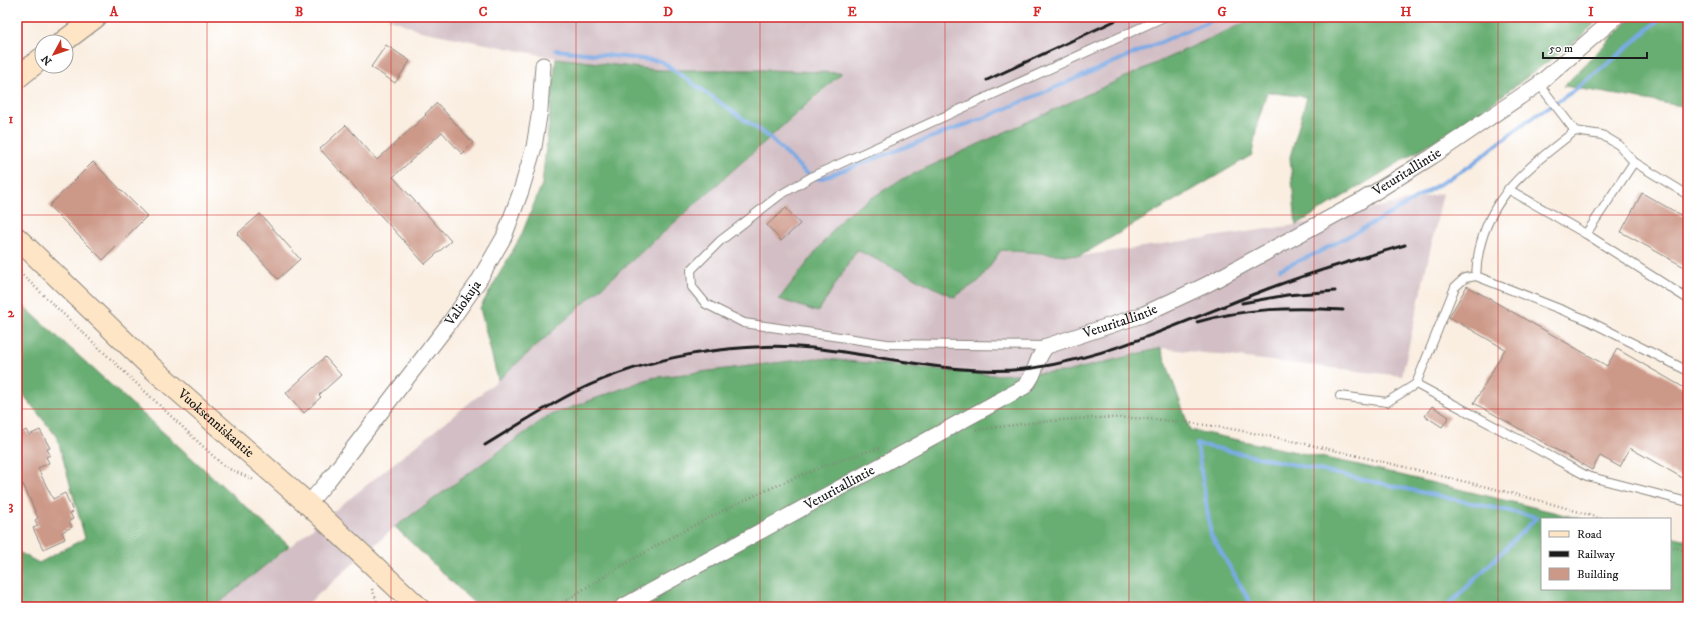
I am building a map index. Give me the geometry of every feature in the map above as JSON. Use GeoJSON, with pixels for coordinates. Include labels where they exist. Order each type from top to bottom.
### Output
{"type":"FeatureCollection","features":[{"type":"Feature","properties":{"kind":"street"},"geometry":{"type":"LineString","coordinates":[[74,34],[96,17]]}},
{"type":"Feature","properties":{"kind":"street","name":"Veturitallintie"},"geometry":{"type":"LineString","coordinates":[[622,607],[1024,387],[1031,380],[1040,353],[1047,346],[1142,315],[1206,285],[1359,202],[1433,156],[1539,84],[1616,17]]}},
{"type":"Feature","properties":{"kind":"street"},"geometry":{"type":"LineString","coordinates":[[17,78],[34,64]]}},
{"type":"Feature","properties":{"kind":"street","name":"Valiokuja"},"geometry":{"type":"LineString","coordinates":[[308,504],[327,482],[448,325],[478,282],[504,237],[521,191],[534,147],[540,110],[543,65]]}},
{"type":"Feature","properties":{"kind":"street","name":"Vuoksenniskantie"},"geometry":{"type":"LineString","coordinates":[[17,238],[150,366],[308,504],[418,607]]}},
{"type":"Feature","properties":{"kind":"lane"},"geometry":{"type":"LineString","coordinates":[[1047,346],[887,344],[744,323],[706,304],[692,287],[691,270],[720,241],[780,195],[815,175],[1164,17]]}},
{"type":"Feature","properties":{"kind":"lane"},"geometry":{"type":"LineString","coordinates":[[1539,84],[1575,131],[1602,135],[1619,146],[1634,162],[1688,194]]}},
{"type":"Feature","properties":{"kind":"lane"},"geometry":{"type":"LineString","coordinates":[[1476,276],[1477,258],[1484,228],[1494,209],[1508,190],[1540,158],[1575,131]]}},
{"type":"Feature","properties":{"kind":"lane"},"geometry":{"type":"LineString","coordinates":[[1586,234],[1634,162]]}},
{"type":"Feature","properties":{"kind":"lane"},"geometry":{"type":"LineString","coordinates":[[1508,190],[1586,234],[1688,299]]}},
{"type":"Feature","properties":{"kind":"lane"},"geometry":{"type":"LineString","coordinates":[[1340,396],[1387,402],[1416,384],[1455,287],[1465,278],[1476,276],[1585,319],[1688,371]]}},
{"type":"Feature","properties":{"kind":"lane"},"geometry":{"type":"LineString","coordinates":[[1416,384],[1587,476],[1688,502]]}},
{"type":"Feature","properties":{"kind":"path"},"geometry":{"type":"LineString","coordinates":[[17,270],[225,467],[257,482]]}},
{"type":"Feature","properties":{"kind":"path"},"geometry":{"type":"LineString","coordinates":[[973,431],[1074,419],[1132,418],[1211,426],[1286,439],[1324,448],[1530,498],[1598,518]]}},
{"type":"Feature","properties":{"kind":"path"},"geometry":{"type":"LineString","coordinates":[[556,607],[613,571],[699,521],[805,473],[860,453],[888,446]]}},
{"type":"Feature","properties":{"kind":"path"},"geometry":{"type":"LineString","coordinates":[[1671,545],[1688,552]]}},
{"type":"Feature","properties":{"kind":"path"},"geometry":{"type":"LineString","coordinates":[[373,590],[379,607]]}},
{"type":"Feature","properties":{"kind":"shaded area"},"geometry":{"type":"Polygon","coordinates":[[[386,17],[1257,17],[900,180],[845,215],[780,298],[818,312],[857,249],[954,297],[979,281],[1001,250],[1080,256],[1296,225],[1443,193],[1402,376],[1161,348],[1066,372],[993,375],[548,416],[395,527],[304,607],[214,607],[498,380],[842,74],[770,70],[657,70],[556,58],[421,31],[386,17]]]}},
{"type":"Feature","properties":{"kind":"green space"},"geometry":{"type":"Polygon","coordinates":[[[1257,17],[1601,17],[1582,36],[1472,118],[1296,225],[1290,157],[1307,97],[1267,92],[1257,124],[1252,155],[1080,256],[1001,250],[979,281],[954,297],[857,250],[818,312],[779,299],[845,215],[900,180],[1257,17]]]}},
{"type":"Feature","properties":{"kind":"green space"},"geometry":{"type":"Polygon","coordinates":[[[1632,17],[1688,17],[1688,107],[1564,86],[1632,17]]]}},
{"type":"Feature","properties":{"kind":"green space"},"geometry":{"type":"Polygon","coordinates":[[[556,58],[657,70],[770,70],[842,73],[498,380],[480,308],[521,236],[542,184],[556,58]]]}},
{"type":"Feature","properties":{"kind":"green space"},"geometry":{"type":"Polygon","coordinates":[[[17,300],[289,546],[214,607],[17,607],[17,551],[39,563],[85,538],[57,437],[17,387],[17,300]]]}},
{"type":"Feature","properties":{"kind":"green space"},"geometry":{"type":"Polygon","coordinates":[[[1161,348],[1190,430],[1359,465],[1578,518],[1541,518],[1541,590],[1671,590],[1671,536],[1688,540],[1688,607],[478,607],[395,527],[548,416],[651,378],[816,358],[993,375],[1066,372],[1161,348]]]}},
{"type":"Feature","properties":{"kind":"building"},"geometry":{"type":"Polygon","coordinates":[[[386,45],[410,61],[395,83],[371,67],[386,45]]]}},
{"type":"Feature","properties":{"kind":"building"},"geometry":{"type":"Polygon","coordinates":[[[437,103],[473,143],[462,154],[442,132],[393,177],[451,241],[425,264],[320,149],[346,125],[377,160],[437,103]]]}},
{"type":"Feature","properties":{"kind":"building"},"geometry":{"type":"Polygon","coordinates":[[[93,162],[147,216],[103,260],[49,206],[93,162]]]}},
{"type":"Feature","properties":{"kind":"building"},"geometry":{"type":"Polygon","coordinates":[[[1642,193],[1688,219],[1688,269],[1621,232],[1642,193]]]}},
{"type":"Feature","properties":{"kind":"building"},"geometry":{"type":"Polygon","coordinates":[[[786,208],[800,224],[781,241],[767,225],[786,208]]]}},
{"type":"Feature","properties":{"kind":"building"},"geometry":{"type":"Polygon","coordinates":[[[260,214],[300,259],[278,279],[237,234],[260,214]]]}},
{"type":"Feature","properties":{"kind":"building"},"geometry":{"type":"Polygon","coordinates":[[[1467,286],[1607,366],[1617,349],[1688,390],[1688,481],[1630,448],[1620,467],[1600,456],[1592,470],[1474,403],[1505,349],[1449,317],[1467,286]]]}},
{"type":"Feature","properties":{"kind":"building"},"geometry":{"type":"Polygon","coordinates":[[[325,357],[341,375],[319,395],[321,397],[304,413],[286,393],[325,357]]]}},
{"type":"Feature","properties":{"kind":"building"},"geometry":{"type":"Polygon","coordinates":[[[1432,406],[1449,417],[1442,427],[1425,416],[1432,406]]]}},
{"type":"Feature","properties":{"kind":"building"},"geometry":{"type":"Polygon","coordinates":[[[26,430],[29,435],[40,430],[50,448],[47,449],[50,455],[46,457],[49,463],[38,468],[53,499],[65,493],[73,512],[70,513],[73,519],[69,521],[72,527],[62,532],[65,539],[43,549],[33,528],[38,526],[35,520],[38,518],[23,484],[20,486],[17,480],[17,435],[26,430]]]}},
{"type":"Feature","properties":{"kind":"waterway"},"geometry":{"type":"LineString","coordinates":[[556,50],[661,61],[769,137],[805,172],[820,179],[989,116],[1219,17]]}},
{"type":"Feature","properties":{"kind":"waterway"},"geometry":{"type":"LineString","coordinates":[[1280,269],[1317,253],[1390,214],[1471,165],[1527,121],[1572,92],[1620,54],[1662,17]]}},
{"type":"Feature","properties":{"kind":"waterway"},"geometry":{"type":"LineString","coordinates":[[1253,607],[1211,535],[1197,444],[1537,517]]}},
{"type":"Feature","properties":{"kind":"waterway"},"geometry":{"type":"LineString","coordinates":[[1447,607],[1537,517]]}},
{"type":"Feature","properties":{"kind":"railway"},"geometry":{"type":"LineString","coordinates":[[987,80],[1123,17]]}},
{"type":"Feature","properties":{"kind":"railway"},"geometry":{"type":"LineString","coordinates":[[485,445],[565,397],[604,379],[632,369],[692,354],[752,347],[783,346],[839,351],[951,368],[978,370],[1033,368],[1092,355],[1121,346],[1178,325],[1279,284],[1333,266],[1405,245]]}},
{"type":"Feature","properties":{"kind":"railway"},"geometry":{"type":"LineString","coordinates":[[1242,303],[1287,295],[1335,291]]}},
{"type":"Feature","properties":{"kind":"railway"},"geometry":{"type":"LineString","coordinates":[[1197,322],[1215,317],[1251,311],[1288,309],[1343,310]]}}]}
